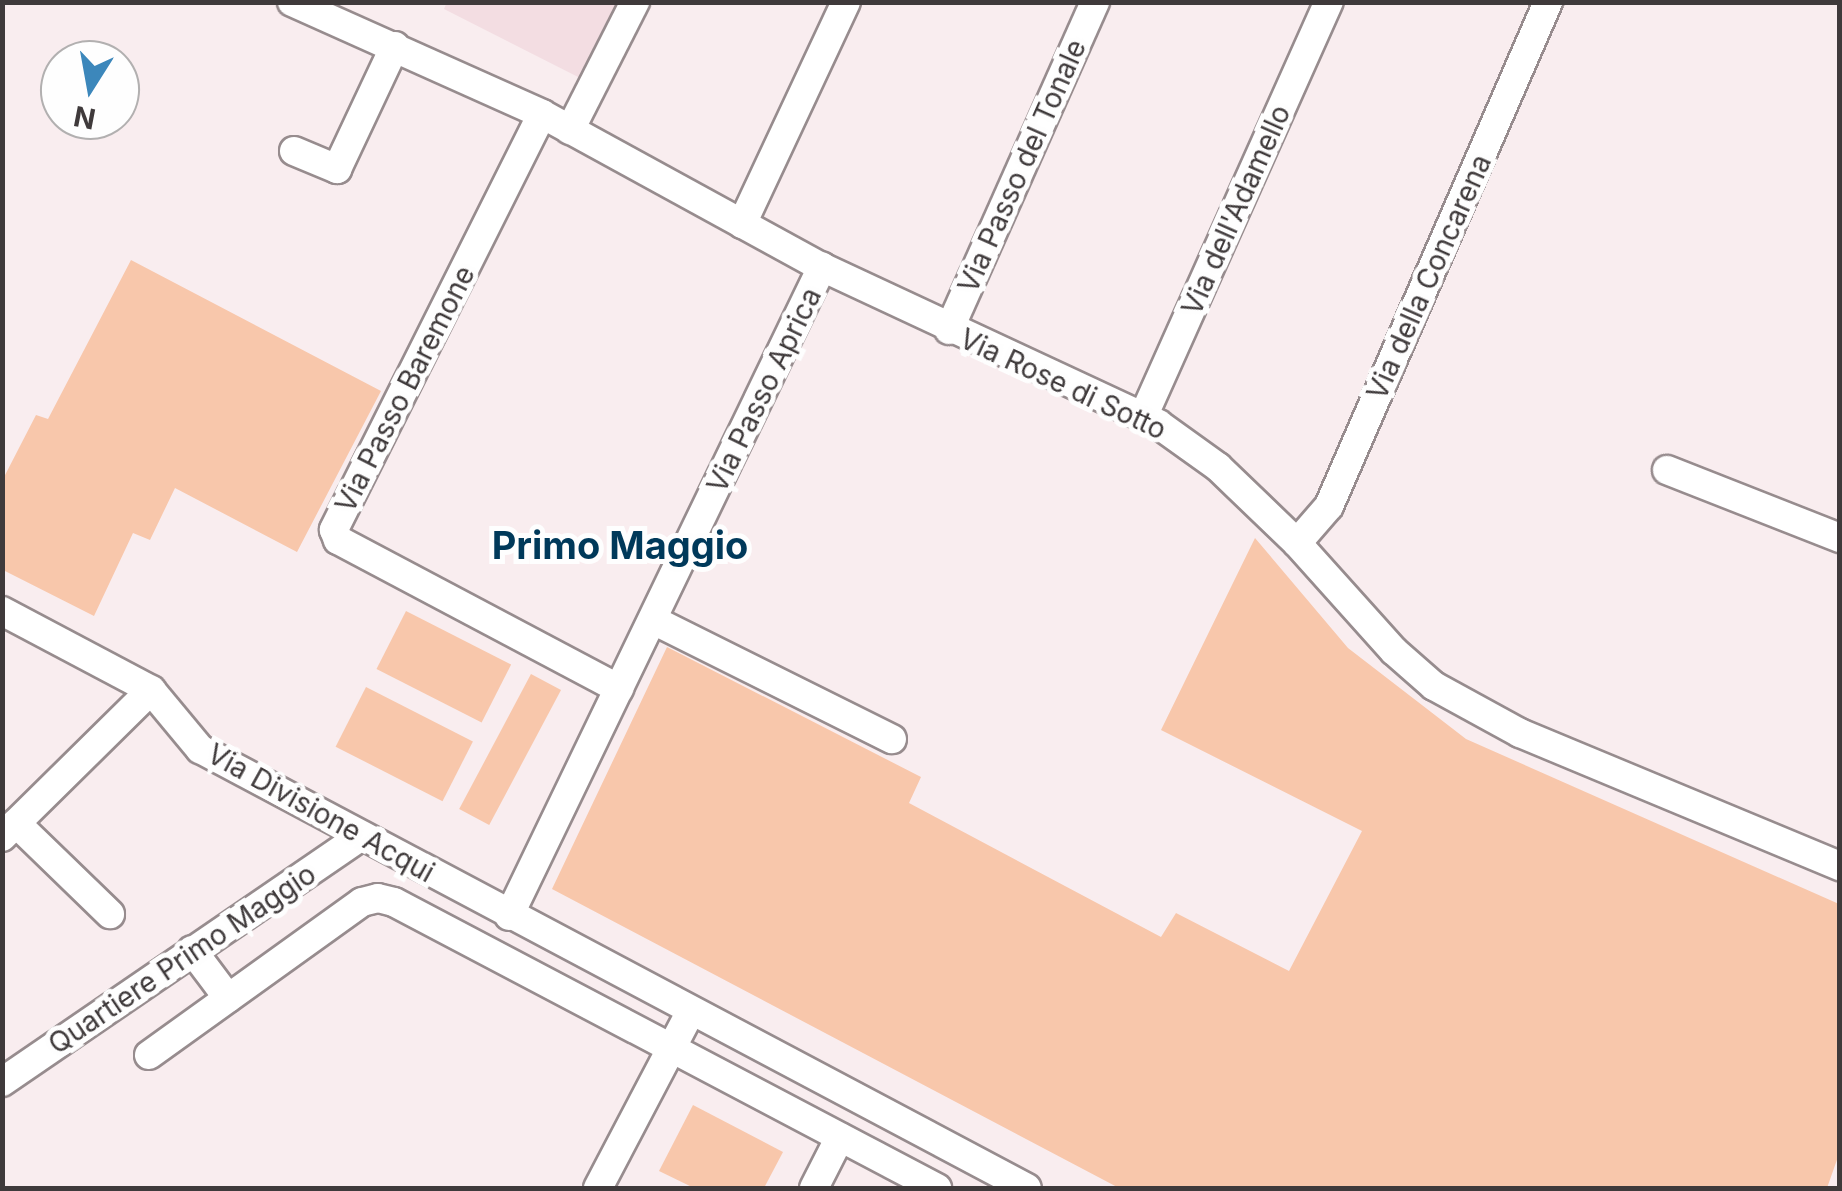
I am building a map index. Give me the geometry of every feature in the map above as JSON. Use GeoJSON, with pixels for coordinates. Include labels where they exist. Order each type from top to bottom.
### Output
{"type":"FeatureCollection","features":[{"type":"Feature","properties":{"kind":"street","name":"Via Rose di Sotto"},"geometry":{"type":"LineString","coordinates":[[292,2],[542,114],[822,268],[1143,417],[1218,467],[1297,543],[1394,651],[1434,686],[1520,733],[1840,866]]}},
{"type":"Feature","properties":{"kind":"street"},"geometry":{"type":"LineString","coordinates":[[570,130],[635,2]]}},
{"type":"Feature","properties":{"kind":"street"},"geometry":{"type":"LineString","coordinates":[[742,224],[846,2]]}},
{"type":"Feature","properties":{"kind":"street","name":"Via Passo del Tonale"},"geometry":{"type":"LineString","coordinates":[[949,330],[1096,2]]}},
{"type":"Feature","properties":{"kind":"street","name":"Via dell'Adamello"},"geometry":{"type":"LineString","coordinates":[[1143,417],[1329,2]]}},
{"type":"Feature","properties":{"kind":"street","name":"Via della Concarena"},"geometry":{"type":"LineString","coordinates":[[1297,543],[1329,506],[1548,2]]}},
{"type":"Feature","properties":{"kind":"street"},"geometry":{"type":"LineString","coordinates":[[294,151],[337,169],[395,46]]}},
{"type":"Feature","properties":{"kind":"street","name":"Via Passo Baremone"},"geometry":{"type":"LineString","coordinates":[[542,114],[334,530],[338,540],[619,688]]}},
{"type":"Feature","properties":{"kind":"street","name":"Via Passo Aprica"},"geometry":{"type":"LineString","coordinates":[[503,912],[619,688],[822,268]]}},
{"type":"Feature","properties":{"kind":"street"},"geometry":{"type":"LineString","coordinates":[[1667,470],[1840,538]]}},
{"type":"Feature","properties":{"kind":"street","name":"Via Divisione Acqui"},"geometry":{"type":"LineString","coordinates":[[2,611],[151,690],[200,748],[1027,1188]]}},
{"type":"Feature","properties":{"kind":"street"},"geometry":{"type":"LineString","coordinates":[[652,620],[892,739]]}},
{"type":"Feature","properties":{"kind":"street"},"geometry":{"type":"LineString","coordinates":[[110,914],[9,830],[151,690]]}},
{"type":"Feature","properties":{"kind":"street","name":"Quartiere Primo Maggio"},"geometry":{"type":"LineString","coordinates":[[2,1082],[362,836]]}},
{"type":"Feature","properties":{"kind":"street","name":"Via Divisione Acqui"},"geometry":{"type":"LineString","coordinates":[[149,1054],[362,902],[378,898],[478,946],[937,1188]]}},
{"type":"Feature","properties":{"kind":"street"},"geometry":{"type":"LineString","coordinates":[[478,946],[503,912]]}},
{"type":"Feature","properties":{"kind":"street"},"geometry":{"type":"LineString","coordinates":[[192,950],[228,998]]}},
{"type":"Feature","properties":{"kind":"street"},"geometry":{"type":"LineString","coordinates":[[603,1187],[691,1012]]}},
{"type":"Feature","properties":{"kind":"street"},"geometry":{"type":"LineString","coordinates":[[814,1188],[840,1137]]}},
{"type":"Feature","properties":{"kind":"shaded area"},"geometry":{"type":"Polygon","coordinates":[[[447,2],[623,3],[584,80],[444,9],[447,2]]]}},
{"type":"Feature","properties":{"kind":"shaded area"},"geometry":{"type":"Polygon","coordinates":[[[131,260],[381,391],[297,552],[175,488],[150,540],[133,533],[94,616],[3,570],[3,479],[36,415],[48,419],[131,260]]]}},
{"type":"Feature","properties":{"kind":"shaded area"},"geometry":{"type":"Polygon","coordinates":[[[1255,538],[1348,648],[1466,739],[1839,904],[1839,1154],[1827,1188],[1119,1188],[552,889],[667,647],[921,777],[909,803],[1161,937],[1176,913],[1289,971],[1362,831],[1161,730],[1255,538]]]}},
{"type":"Feature","properties":{"kind":"shaded area"},"geometry":{"type":"Polygon","coordinates":[[[406,611],[511,665],[482,722],[376,669],[406,611]]]}},
{"type":"Feature","properties":{"kind":"shaded area"},"geometry":{"type":"Polygon","coordinates":[[[531,674],[561,690],[489,825],[459,809],[531,674]]]}},
{"type":"Feature","properties":{"kind":"shaded area"},"geometry":{"type":"Polygon","coordinates":[[[366,687],[473,741],[443,801],[336,747],[366,687]]]}},
{"type":"Feature","properties":{"kind":"shaded area"},"geometry":{"type":"Polygon","coordinates":[[[693,1105],[783,1152],[764,1188],[694,1188],[659,1171],[693,1105]]]}},
{"type":"Feature","properties":{"kind":"district","name":"Primo Maggio"},"geometry":{"type":"Point","coordinates":[620,546]}}]}
